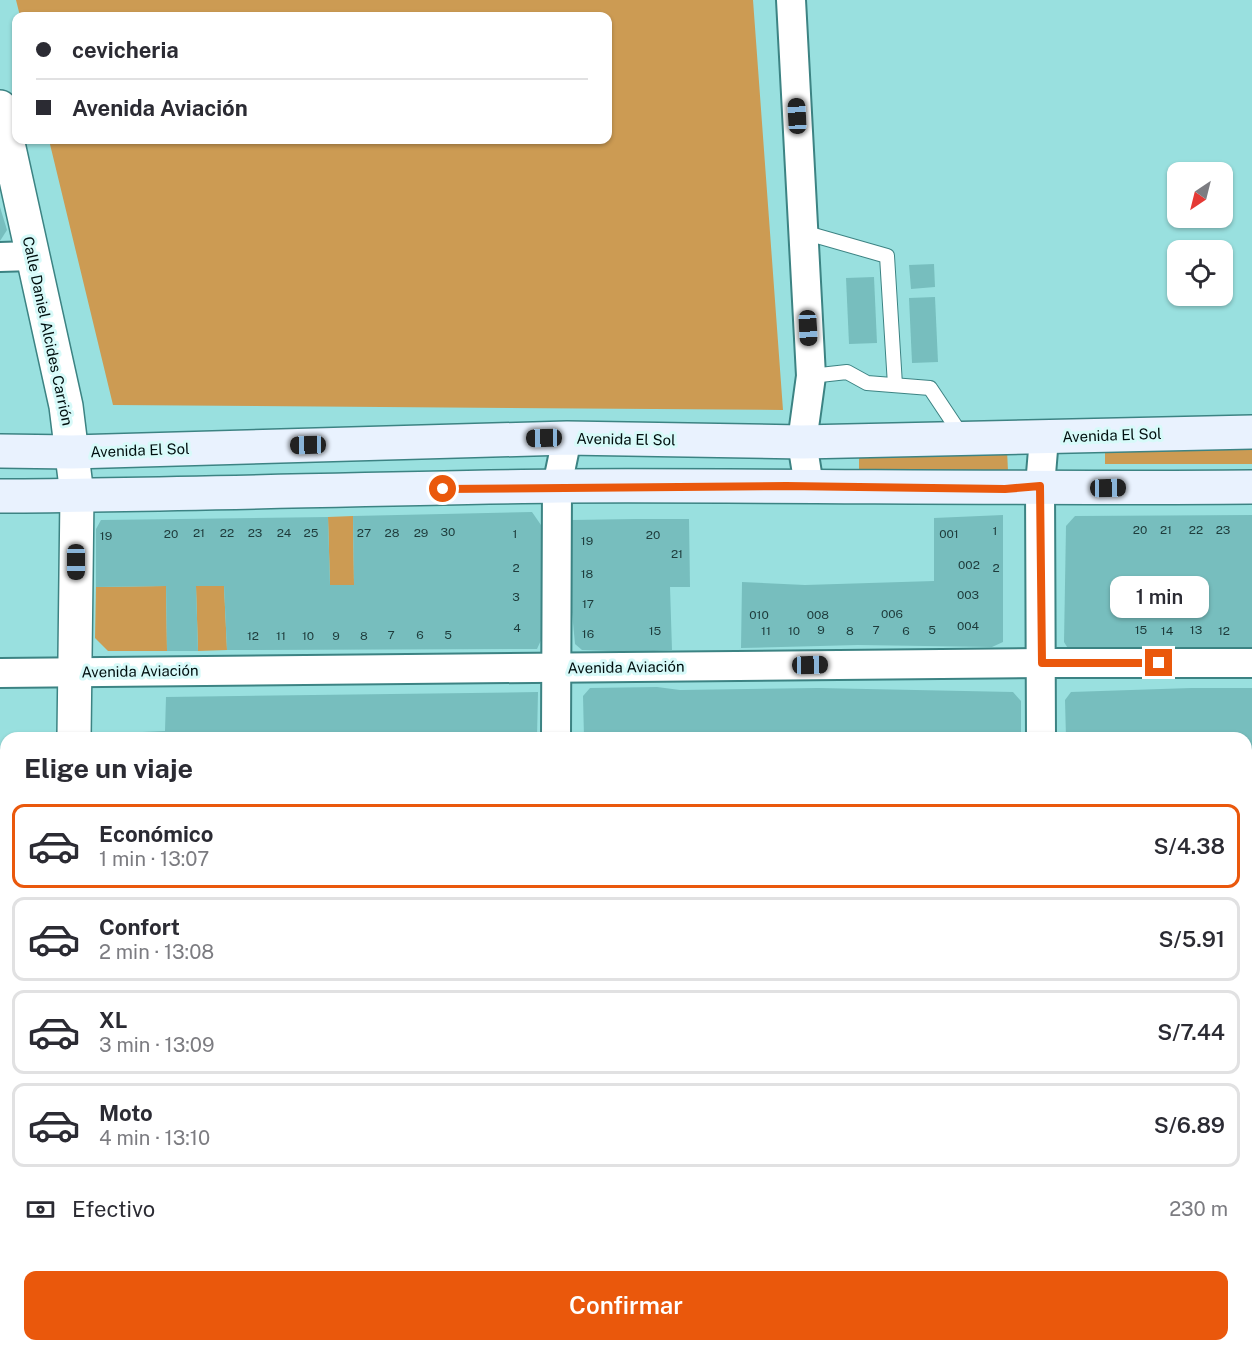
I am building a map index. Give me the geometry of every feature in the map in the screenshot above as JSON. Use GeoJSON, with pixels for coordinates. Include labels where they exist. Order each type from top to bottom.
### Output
{"type":"FeatureCollection","features":[{"type":"Feature","properties":{"kind":"main road","name":"Avenida El Sol"},"geometry":{"type":"LineString","coordinates":[[0,451],[72,452],[567,438],[802,442],[1252,432]]}},
{"type":"Feature","properties":{"kind":"main road"},"geometry":{"type":"LineString","coordinates":[[0,496],[557,486],[1005,489],[1040,486],[1252,487]]}},
{"type":"Feature","properties":{"kind":"street"},"geometry":{"type":"LineString","coordinates":[[791,0],[811,376],[802,442],[809,486]]}},
{"type":"Feature","properties":{"kind":"street","name":"Calle Daniel Alcides Carrión"},"geometry":{"type":"LineString","coordinates":[[0,107],[66,406],[72,452],[77,495],[74,732]]}},
{"type":"Feature","properties":{"kind":"street"},"geometry":{"type":"LineString","coordinates":[[0,257],[32,256]]}},
{"type":"Feature","properties":{"kind":"street"},"geometry":{"type":"LineString","coordinates":[[556,732],[557,486],[567,438]]}},
{"type":"Feature","properties":{"kind":"street"},"geometry":{"type":"LineString","coordinates":[[1041,732],[1040,486],[1044,438]]}},
{"type":"Feature","properties":{"kind":"street","name":"Avenida Aviación"},"geometry":{"type":"LineString","coordinates":[[0,673],[1252,663]]}},
{"type":"Feature","properties":{"kind":"lane"},"geometry":{"type":"LineString","coordinates":[[803,232],[887,256],[896,385]]}},
{"type":"Feature","properties":{"kind":"lane"},"geometry":{"type":"LineString","coordinates":[[811,376],[847,372],[867,383],[930,388],[963,438]]}},
{"type":"Feature","properties":{"kind":"shaded area"},"geometry":{"type":"Polygon","coordinates":[[[16,0],[753,0],[783,410],[113,405],[50,144],[612,144],[612,12],[19,12],[16,0]]]}},
{"type":"Feature","properties":{"kind":"shaded area"},"geometry":{"type":"Polygon","coordinates":[[[1252,441],[1252,464],[1105,464],[1105,445],[1252,441]]]}},
{"type":"Feature","properties":{"kind":"shaded area"},"geometry":{"type":"Polygon","coordinates":[[[859,448],[1007,450],[1008,471],[859,469],[859,448]]]}},
{"type":"Feature","properties":{"kind":"shaded area"},"geometry":{"type":"Polygon","coordinates":[[[353,516],[354,585],[330,585],[328,517],[353,516]]]}},
{"type":"Feature","properties":{"kind":"shaded area"},"geometry":{"type":"Polygon","coordinates":[[[166,586],[167,651],[108,651],[95,638],[96,587],[166,586]]]}},
{"type":"Feature","properties":{"kind":"shaded area"},"geometry":{"type":"Polygon","coordinates":[[[196,586],[224,586],[227,650],[198,651],[196,586]]]}},
{"type":"Feature","properties":{"kind":"building"},"geometry":{"type":"Polygon","coordinates":[[[0,207],[7,230],[0,241],[0,207]]]}},
{"type":"Feature","properties":{"kind":"building"},"geometry":{"type":"Polygon","coordinates":[[[934,264],[935,287],[911,289],[909,265],[934,264]]]}},
{"type":"Feature","properties":{"kind":"building"},"geometry":{"type":"Polygon","coordinates":[[[874,277],[877,343],[849,344],[846,278],[874,277]]]}},
{"type":"Feature","properties":{"kind":"building"},"geometry":{"type":"Polygon","coordinates":[[[935,297],[938,362],[912,363],[909,298],[935,297]]]}},
{"type":"Feature","properties":{"kind":"building"},"geometry":{"type":"Polygon","coordinates":[[[532,512],[541,525],[542,638],[537,649],[227,650],[224,586],[196,586],[198,651],[167,651],[166,586],[96,587],[96,529],[101,520],[328,517],[330,585],[354,585],[353,516],[532,512]]]}},
{"type":"Feature","properties":{"kind":"building"},"geometry":{"type":"Polygon","coordinates":[[[1003,515],[1003,642],[992,647],[858,645],[741,648],[742,582],[805,585],[934,581],[934,518],[1003,515]]]}},
{"type":"Feature","properties":{"kind":"building"},"geometry":{"type":"Polygon","coordinates":[[[1252,515],[1252,648],[1069,650],[1064,642],[1066,526],[1075,516],[1252,515]]]}},
{"type":"Feature","properties":{"kind":"building"},"geometry":{"type":"Polygon","coordinates":[[[689,519],[690,587],[670,587],[672,650],[636,652],[582,650],[575,644],[564,527],[571,520],[689,519]]]}},
{"type":"Feature","properties":{"kind":"building"},"geometry":{"type":"Polygon","coordinates":[[[657,687],[680,690],[818,688],[1013,692],[1021,701],[1021,732],[584,732],[583,696],[590,688],[657,687]]]}},
{"type":"Feature","properties":{"kind":"building"},"geometry":{"type":"Polygon","coordinates":[[[1252,688],[1252,732],[1066,732],[1065,700],[1071,692],[1252,688]]]}},
{"type":"Feature","properties":{"kind":"building"},"geometry":{"type":"Polygon","coordinates":[[[538,692],[537,732],[142,732],[165,731],[166,697],[538,692]]]}},
{"type":"Feature","properties":{"kind":"route"},"geometry":{"type":"LineString","coordinates":[[443,489],[557,486],[1005,489],[1040,486],[1042,663],[1159,663]]}}]}
